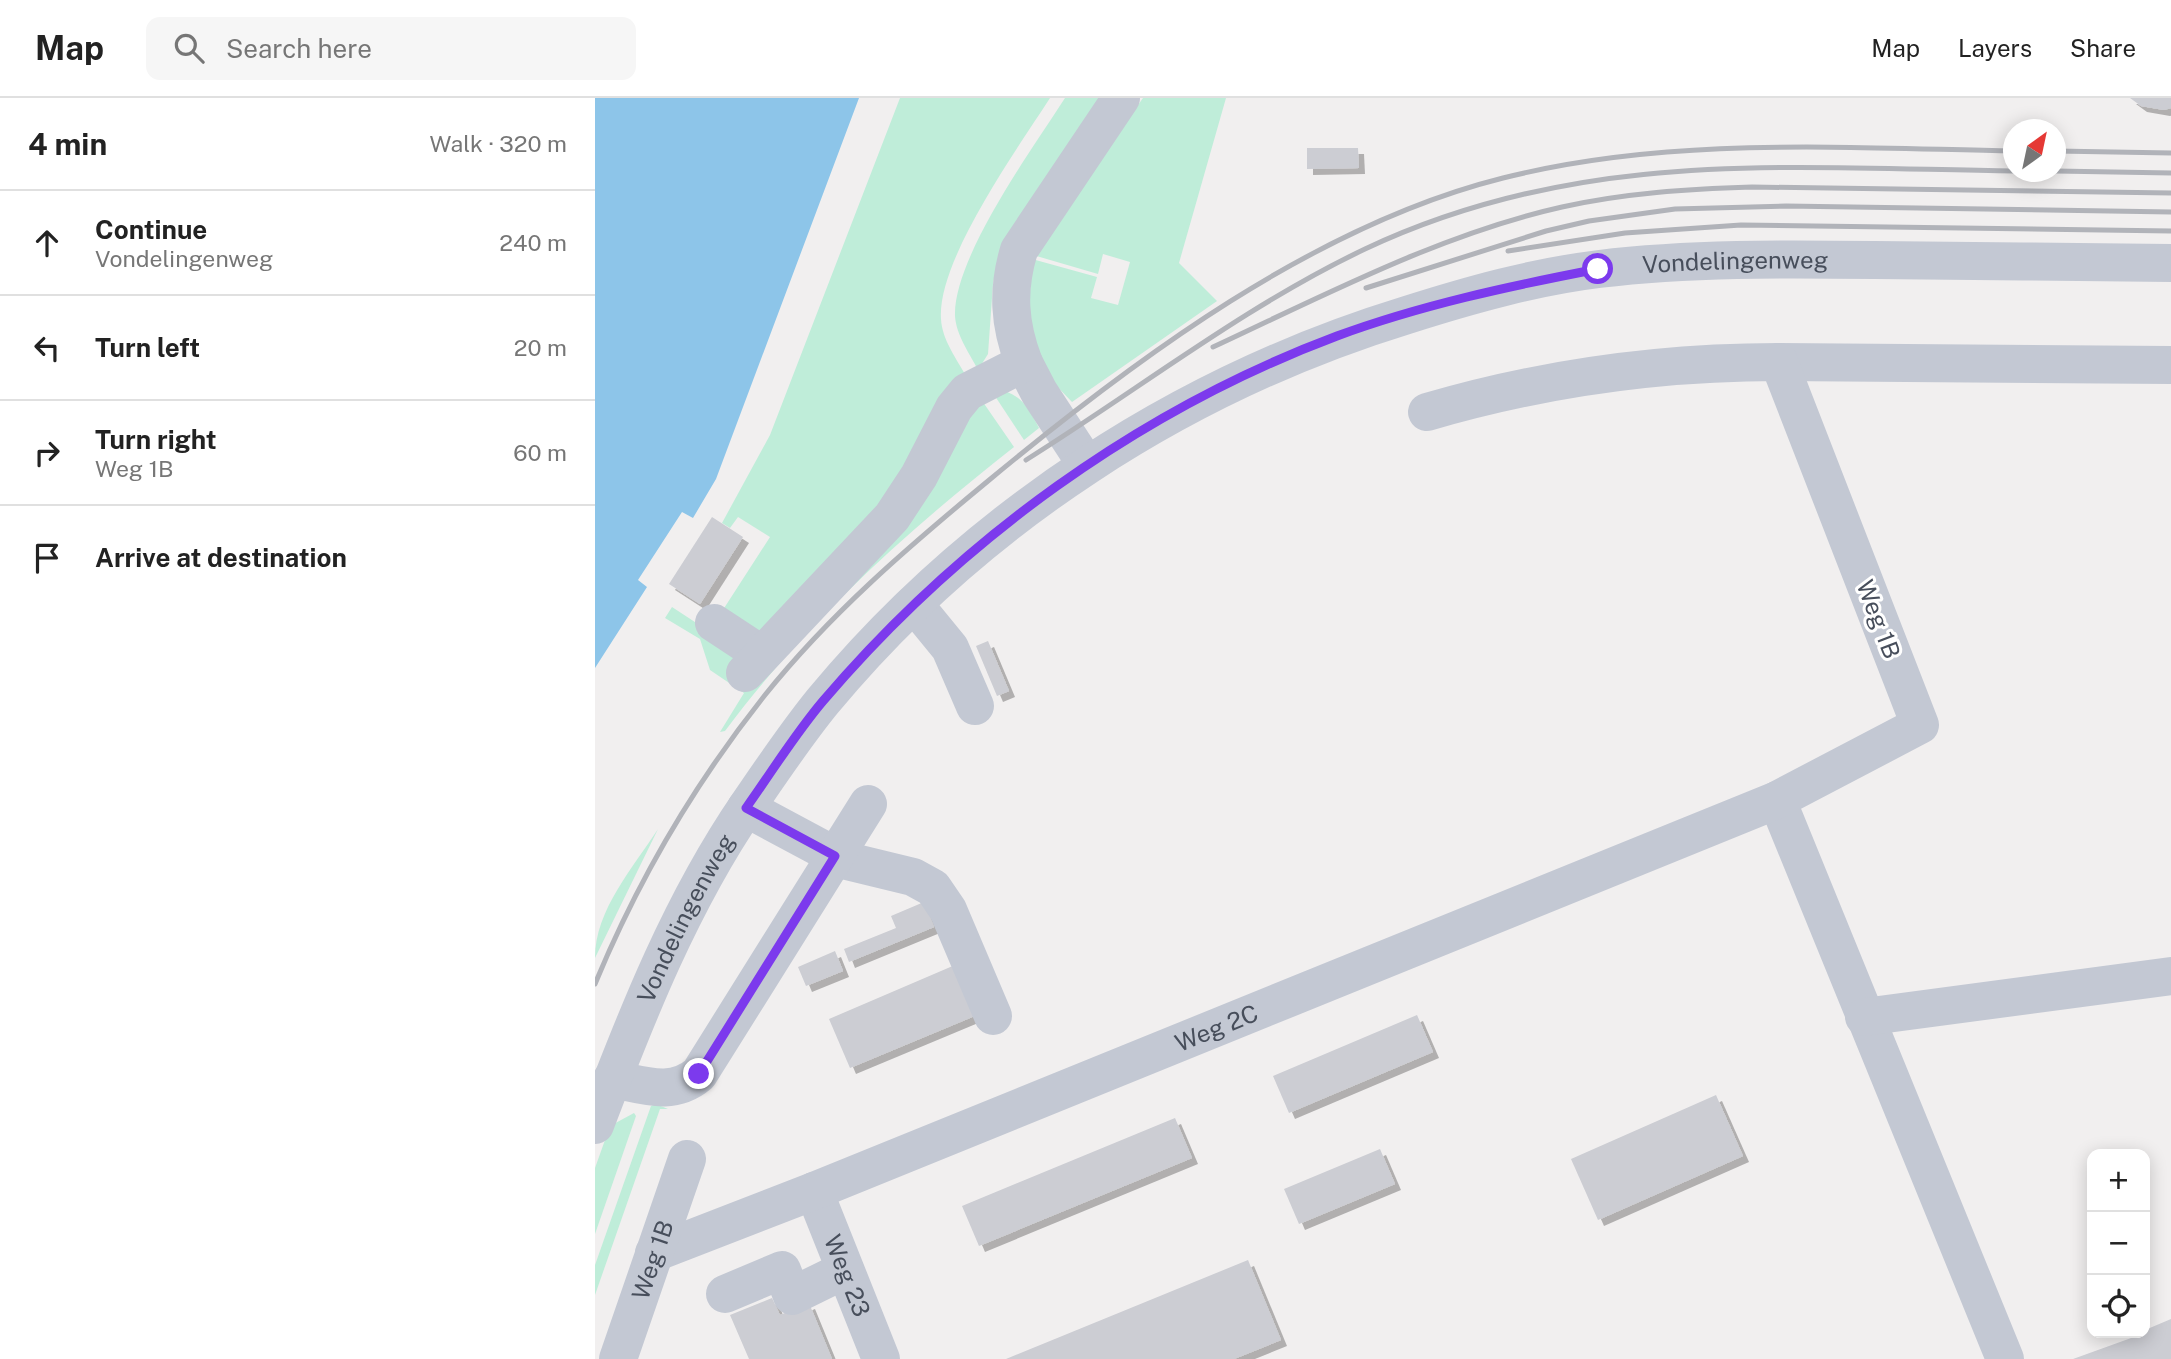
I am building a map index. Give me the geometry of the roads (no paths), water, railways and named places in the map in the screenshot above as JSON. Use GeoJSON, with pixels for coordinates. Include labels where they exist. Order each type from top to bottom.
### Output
{"type":"FeatureCollection","features":[{"type":"Feature","properties":{"kind":"street"},"geometry":{"type":"LineString","coordinates":[[1086,464],[1045,403],[1024,363],[1014,336],[1010,305],[1011,276],[1019,250],[1121,98]]}},
{"type":"Feature","properties":{"kind":"street","name":"Vondelingenweg"},"geometry":{"type":"LineString","coordinates":[[595,1125],[638,1012],[672,939],[746,808],[822,702],[913,604],[961,562],[1086,464],[1224,385],[1337,336],[1478,293],[1598,269],[1750,259],[2171,263]]}},
{"type":"Feature","properties":{"kind":"street"},"geometry":{"type":"LineString","coordinates":[[1427,412],[1493,393],[1626,369],[1715,362],[2171,365]]}},
{"type":"Feature","properties":{"kind":"street","name":"Weg 1B"},"geometry":{"type":"LineString","coordinates":[[1777,800],[1920,725],[1779,362]]}},
{"type":"Feature","properties":{"kind":"street"},"geometry":{"type":"LineString","coordinates":[[714,623],[753,664],[892,517],[919,475],[954,408],[967,392],[1024,363]]}},
{"type":"Feature","properties":{"kind":"street"},"geometry":{"type":"LineString","coordinates":[[913,604],[950,648],[975,706]]}},
{"type":"Feature","properties":{"kind":"street"},"geometry":{"type":"LineString","coordinates":[[1777,800],[2005,1359]]}},
{"type":"Feature","properties":{"kind":"street","name":"Weg 2C"},"geometry":{"type":"LineString","coordinates":[[654,1252],[814,1191],[1777,800]]}},
{"type":"Feature","properties":{"kind":"street"},"geometry":{"type":"LineString","coordinates":[[612,1079],[671,1088],[686,1085],[699,1074],[868,804]]}},
{"type":"Feature","properties":{"kind":"street"},"geometry":{"type":"LineString","coordinates":[[746,808],[835,856],[913,877],[941,896],[993,1016]]}},
{"type":"Feature","properties":{"kind":"street"},"geometry":{"type":"LineString","coordinates":[[1864,1017],[2171,976]]}},
{"type":"Feature","properties":{"kind":"street","name":"Weg 1B"},"geometry":{"type":"LineString","coordinates":[[618,1359],[687,1159]]}},
{"type":"Feature","properties":{"kind":"street","name":"Weg 23"},"geometry":{"type":"LineString","coordinates":[[814,1191],[881,1359]]}},
{"type":"Feature","properties":{"kind":"street"},"geometry":{"type":"LineString","coordinates":[[726,1294],[782,1270],[792,1296],[845,1270]]}},
{"type":"Feature","properties":{"kind":"water"},"geometry":{"type":"Polygon","coordinates":[[[595,98],[859,98],[716,479],[693,518],[682,512],[638,580],[647,587],[595,668],[595,98]]]}},
{"type":"Feature","properties":{"kind":"railway"},"geometry":{"type":"LineString","coordinates":[[595,984],[649,870],[692,798],[739,728],[816,637],[899,556],[1045,435],[1166,344],[1230,301],[1296,262],[1364,228],[1433,200],[1503,178],[1566,165],[1693,150],[1821,147],[2003,151]]}},
{"type":"Feature","properties":{"kind":"railway"},"geometry":{"type":"LineString","coordinates":[[2066,151],[2171,153]]}},
{"type":"Feature","properties":{"kind":"railway"},"geometry":{"type":"LineString","coordinates":[[1026,460],[1277,296],[1365,249],[1445,217],[1524,194],[1604,179],[1684,171],[1764,168],[2003,171]]}},
{"type":"Feature","properties":{"kind":"railway"},"geometry":{"type":"LineString","coordinates":[[2066,171],[2171,173]]}},
{"type":"Feature","properties":{"kind":"railway"},"geometry":{"type":"LineString","coordinates":[[1213,347],[1428,249],[1517,219],[1609,198],[1752,187],[2171,193]]}},
{"type":"Feature","properties":{"kind":"railway"},"geometry":{"type":"LineString","coordinates":[[1366,288],[1546,231],[1589,221],[1675,209],[1786,206],[2171,212]]}},
{"type":"Feature","properties":{"kind":"railway"},"geometry":{"type":"LineString","coordinates":[[1508,251],[1625,233],[1741,225],[2171,231]]}}]}
